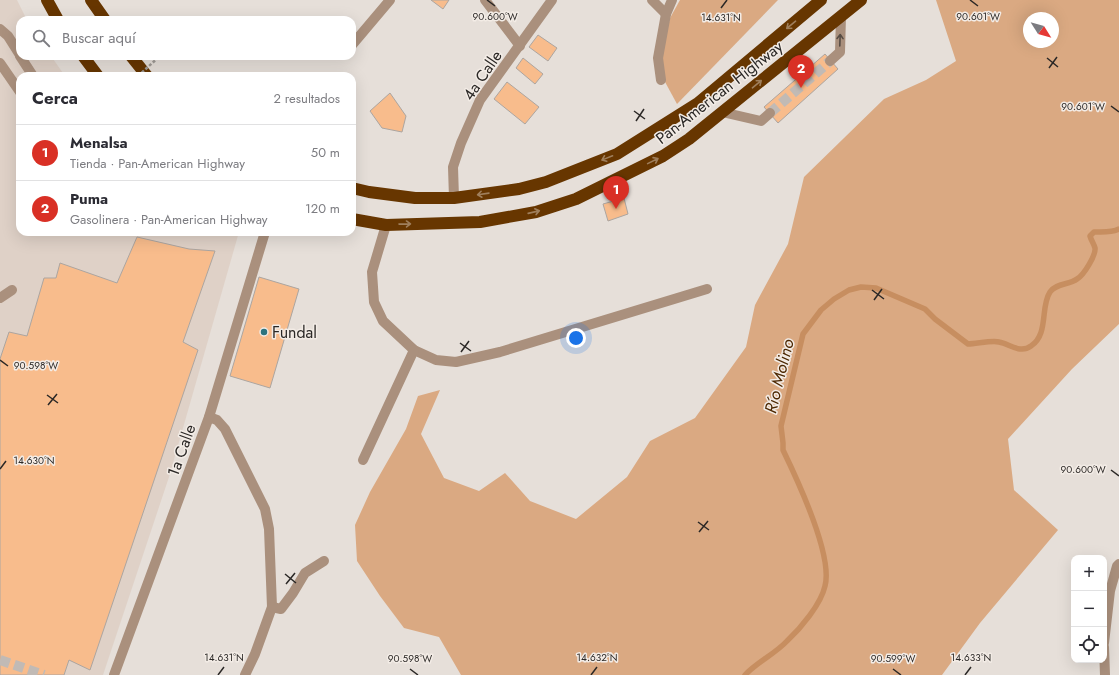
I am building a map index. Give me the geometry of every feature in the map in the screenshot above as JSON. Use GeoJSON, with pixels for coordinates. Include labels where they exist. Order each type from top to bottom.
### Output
{"type":"FeatureCollection","features":[{"type":"Feature","properties":{"kind":"highway"},"geometry":{"type":"LineString","coordinates":[[47,0],[56,16]]}},
{"type":"Feature","properties":{"kind":"highway"},"geometry":{"type":"LineString","coordinates":[[91,0],[102,16]]}},
{"type":"Feature","properties":{"kind":"highway","name":"Pan-American Highway"},"geometry":{"type":"LineString","coordinates":[[356,189],[415,198],[454,198],[519,189],[546,182],[617,154],[698,102],[821,0]]}},
{"type":"Feature","properties":{"kind":"highway","name":"Pan-American Highway"},"geometry":{"type":"LineString","coordinates":[[356,220],[386,224],[480,222],[536,212],[576,199],[663,156],[689,139],[861,0]]}},
{"type":"Feature","properties":{"kind":"highway"},"geometry":{"type":"LineString","coordinates":[[86,60],[95,72]]}},
{"type":"Feature","properties":{"kind":"highway"},"geometry":{"type":"LineString","coordinates":[[133,60],[144,72]]}},
{"type":"Feature","properties":{"kind":"street"},"geometry":{"type":"LineString","coordinates":[[356,39],[390,0]]}},
{"type":"Feature","properties":{"kind":"street"},"geometry":{"type":"LineString","coordinates":[[485,0],[520,46]]}},
{"type":"Feature","properties":{"kind":"street","name":"4a Calle"},"geometry":{"type":"LineString","coordinates":[[454,198],[453,167],[461,143],[480,100],[552,0]]}},
{"type":"Feature","properties":{"kind":"street"},"geometry":{"type":"LineString","coordinates":[[652,0],[666,14]]}},
{"type":"Feature","properties":{"kind":"street"},"geometry":{"type":"LineString","coordinates":[[661,80],[658,58],[666,14],[672,0]]}},
{"type":"Feature","properties":{"kind":"street"},"geometry":{"type":"LineString","coordinates":[[830,61],[840,52],[840,16]]}},
{"type":"Feature","properties":{"kind":"street"},"geometry":{"type":"LineString","coordinates":[[0,29],[8,36],[16,49]]}},
{"type":"Feature","properties":{"kind":"street"},"geometry":{"type":"LineString","coordinates":[[23,60],[30,72]]}},
{"type":"Feature","properties":{"kind":"street"},"geometry":{"type":"LineString","coordinates":[[0,63],[16,86]]}},
{"type":"Feature","properties":{"kind":"street"},"geometry":{"type":"LineString","coordinates":[[722,112],[761,121],[770,113]]}},
{"type":"Feature","properties":{"kind":"street"},"geometry":{"type":"LineString","coordinates":[[386,224],[372,272],[374,302],[383,321],[414,350],[436,360],[456,362],[500,352],[707,289]]}},
{"type":"Feature","properties":{"kind":"street","name":"1a Calle"},"geometry":{"type":"LineString","coordinates":[[114,675],[209,417],[264,236]]}},
{"type":"Feature","properties":{"kind":"street"},"geometry":{"type":"LineString","coordinates":[[0,298],[12,290]]}},
{"type":"Feature","properties":{"kind":"street"},"geometry":{"type":"LineString","coordinates":[[363,460],[414,350]]}},
{"type":"Feature","properties":{"kind":"street"},"geometry":{"type":"LineString","coordinates":[[209,417],[217,420],[224,429],[265,509],[270,529],[272,608],[255,654],[245,675]]}},
{"type":"Feature","properties":{"kind":"street"},"geometry":{"type":"LineString","coordinates":[[272,608],[281,609],[305,573],[324,562]]}},
{"type":"Feature","properties":{"kind":"street"},"geometry":{"type":"LineString","coordinates":[[1106,627],[1110,591],[1117,566],[1119,564]]}},
{"type":"Feature","properties":{"kind":"street"},"geometry":{"type":"LineString","coordinates":[[1105,663],[1105,675]]}},
{"type":"Feature","properties":{"kind":"path"},"geometry":{"type":"LineString","coordinates":[[142,72],[156,60]]}},
{"type":"Feature","properties":{"kind":"shaded area"},"geometry":{"type":"Polygon","coordinates":[[[0,0],[17,0],[25,16],[16,16],[16,60],[54,60],[62,72],[16,72],[16,236],[238,236],[169,477],[103,675],[0,675],[0,0]]]}},
{"type":"Feature","properties":{"kind":"shaded area"},"geometry":{"type":"Polygon","coordinates":[[[680,0],[778,0],[677,104],[658,69],[670,18],[680,0]]]}},
{"type":"Feature","properties":{"kind":"shaded area"},"geometry":{"type":"Polygon","coordinates":[[[936,0],[1119,0],[1119,324],[1072,369],[1008,439],[1014,490],[1058,530],[980,623],[942,675],[461,675],[439,637],[404,628],[380,596],[357,561],[355,525],[370,492],[406,429],[418,396],[440,390],[421,434],[444,478],[479,491],[505,473],[530,501],[576,519],[627,477],[650,441],[695,418],[746,347],[755,305],[788,244],[804,177],[884,99],[926,80],[956,61],[936,0]]]}},
{"type":"Feature","properties":{"kind":"building"},"geometry":{"type":"Polygon","coordinates":[[[431,0],[449,0],[443,9],[431,0]]]}},
{"type":"Feature","properties":{"kind":"building"},"geometry":{"type":"Polygon","coordinates":[[[538,35],[557,48],[548,61],[529,47],[538,35]]]}},
{"type":"Feature","properties":{"kind":"building"},"geometry":{"type":"Polygon","coordinates":[[[825,54],[838,69],[778,123],[764,107],[825,54]]]}},
{"type":"Feature","properties":{"kind":"building"},"geometry":{"type":"Polygon","coordinates":[[[523,58],[543,74],[535,84],[516,68],[523,58]]]}},
{"type":"Feature","properties":{"kind":"building"},"geometry":{"type":"Polygon","coordinates":[[[507,82],[539,107],[525,124],[494,99],[507,82]]]}},
{"type":"Feature","properties":{"kind":"building"},"geometry":{"type":"Polygon","coordinates":[[[390,93],[406,116],[402,132],[382,128],[370,111],[390,93]]]}},
{"type":"Feature","properties":{"kind":"building"},"geometry":{"type":"Polygon","coordinates":[[[624,198],[628,214],[608,221],[603,204],[624,198]]]}},
{"type":"Feature","properties":{"kind":"building"},"geometry":{"type":"Polygon","coordinates":[[[137,237],[189,249],[215,251],[183,342],[198,350],[90,670],[69,660],[64,675],[0,675],[0,359],[9,332],[27,336],[44,278],[56,278],[60,263],[117,283],[137,237]]]}},
{"type":"Feature","properties":{"kind":"building","name":"Fundal"},"geometry":{"type":"Polygon","coordinates":[[[259,277],[299,289],[270,388],[230,376],[259,277]]]}},
{"type":"Feature","properties":{"kind":"waterway","name":"Río Molino"},"geometry":{"type":"LineString","coordinates":[[745,675],[782,646],[798,629],[815,608],[825,586],[826,573],[824,556],[819,537],[805,498],[783,450],[781,426],[803,334],[821,310],[834,299],[849,290],[861,287],[876,288],[925,309],[935,319],[968,344],[996,342],[1019,349],[1027,348],[1037,341],[1040,335],[1045,305],[1050,292],[1056,287],[1074,281],[1080,277],[1089,265],[1095,251],[1090,236],[1094,232],[1110,232],[1119,229]]}},
{"type":"Feature","properties":{"kind":"tunnel"},"geometry":{"type":"LineString","coordinates":[[770,113],[830,61]]}},
{"type":"Feature","properties":{"kind":"tunnel"},"geometry":{"type":"LineString","coordinates":[[0,660],[44,675]]}},
{"type":"Feature","properties":{"kind":"place","name":"Puma"},"geometry":{"type":"Point","coordinates":[801,88]}},
{"type":"Feature","properties":{"kind":"place","name":"Menalsa"},"geometry":{"type":"Point","coordinates":[616,209]}},
{"type":"Feature","properties":{"kind":"place","name":"Fundal"},"geometry":{"type":"Point","coordinates":[264,332]}}]}
